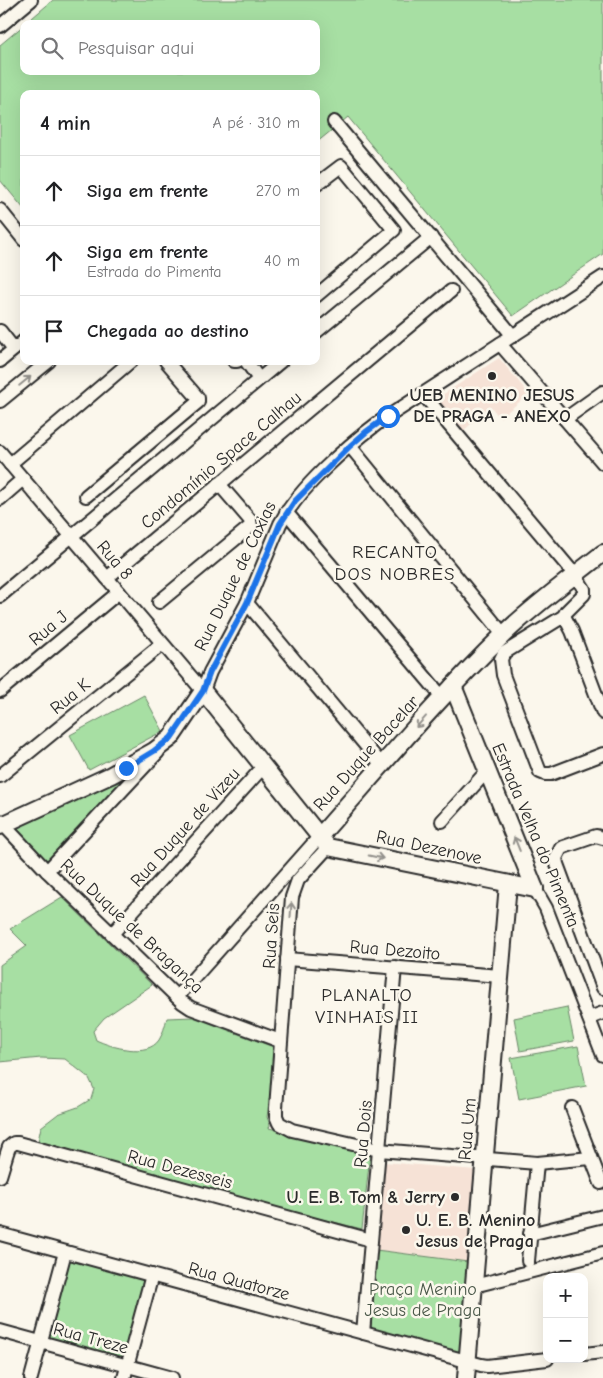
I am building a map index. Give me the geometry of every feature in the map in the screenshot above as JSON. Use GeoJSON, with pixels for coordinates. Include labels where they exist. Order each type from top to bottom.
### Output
{"type":"FeatureCollection","features":[{"type":"Feature","properties":{"kind":"main road","name":"Rua Duque Bacelar"},"geometry":{"type":"LineString","coordinates":[[324,842],[382,765],[448,692],[504,635],[603,553]]}},
{"type":"Feature","properties":{"kind":"main road","name":"Rua Duque de Caxias"},"geometry":{"type":"LineString","coordinates":[[171,738],[203,691]]}},
{"type":"Feature","properties":{"kind":"main road"},"geometry":{"type":"LineString","coordinates":[[203,691],[324,842]]}},
{"type":"Feature","properties":{"kind":"main road","name":"Estrada Velha do Pimenta"},"geometry":{"type":"LineString","coordinates":[[448,692],[487,771],[535,889]]}},
{"type":"Feature","properties":{"kind":"main road"},"geometry":{"type":"LineString","coordinates":[[1,824],[141,760],[171,738]]}},
{"type":"Feature","properties":{"kind":"main road","name":"Rua Dezenove"},"geometry":{"type":"LineString","coordinates":[[324,842],[535,889]]}},
{"type":"Feature","properties":{"kind":"main road","name":"Rua Um"},"geometry":{"type":"LineString","coordinates":[[467,1370],[482,1284],[484,1158],[508,884]]}},
{"type":"Feature","properties":{"kind":"street"},"geometry":{"type":"LineString","coordinates":[[0,26],[31,0]]}},
{"type":"Feature","properties":{"kind":"street"},"geometry":{"type":"LineString","coordinates":[[334,122],[513,336]]}},
{"type":"Feature","properties":{"kind":"street"},"geometry":{"type":"LineString","coordinates":[[320,182],[341,166],[394,230],[320,293]]}},
{"type":"Feature","properties":{"kind":"street"},"geometry":{"type":"LineString","coordinates":[[0,210],[20,235]]}},
{"type":"Feature","properties":{"kind":"street"},"geometry":{"type":"LineString","coordinates":[[320,329],[431,237]]}},
{"type":"Feature","properties":{"kind":"street","name":"Rua Duque de Caxias"},"geometry":{"type":"LineString","coordinates":[[203,691],[210,672],[247,603],[286,512],[305,489],[350,446],[378,423],[603,277]]}},
{"type":"Feature","properties":{"kind":"street","name":"Condomínio Space Calhau"},"geometry":{"type":"LineString","coordinates":[[107,578],[451,291]]}},
{"type":"Feature","properties":{"kind":"street"},"geometry":{"type":"LineString","coordinates":[[0,331],[19,345],[0,361]]}},
{"type":"Feature","properties":{"kind":"street"},"geometry":{"type":"LineString","coordinates":[[500,344],[603,463]]}},
{"type":"Feature","properties":{"kind":"street"},"geometry":{"type":"LineString","coordinates":[[0,401],[44,365]]}},
{"type":"Feature","properties":{"kind":"street"},"geometry":{"type":"LineString","coordinates":[[10,464],[126,365]]}},
{"type":"Feature","properties":{"kind":"street"},"geometry":{"type":"LineString","coordinates":[[86,496],[198,402],[198,398],[169,365]]}},
{"type":"Feature","properties":{"kind":"street"},"geometry":{"type":"LineString","coordinates":[[249,365],[259,379]]}},
{"type":"Feature","properties":{"kind":"street"},"geometry":{"type":"LineString","coordinates":[[0,596],[274,365]]}},
{"type":"Feature","properties":{"kind":"street"},"geometry":{"type":"LineString","coordinates":[[566,419],[603,392]]}},
{"type":"Feature","properties":{"kind":"street"},"geometry":{"type":"LineString","coordinates":[[423,394],[575,575],[584,589],[584,594],[564,616],[504,653],[500,659],[503,675],[540,772],[551,774],[603,754]]}},
{"type":"Feature","properties":{"kind":"street"},"geometry":{"type":"LineString","coordinates":[[350,446],[504,635]]}},
{"type":"Feature","properties":{"kind":"street","name":"Rua 8"},"geometry":{"type":"LineString","coordinates":[[0,452],[203,691]]}},
{"type":"Feature","properties":{"kind":"street"},"geometry":{"type":"LineString","coordinates":[[0,499],[23,479]]}},
{"type":"Feature","properties":{"kind":"street"},"geometry":{"type":"LineString","coordinates":[[159,602],[251,526],[250,520],[219,484]]}},
{"type":"Feature","properties":{"kind":"street"},"geometry":{"type":"LineString","coordinates":[[286,512],[448,692]]}},
{"type":"Feature","properties":{"kind":"street","name":"Rua J"},"geometry":{"type":"LineString","coordinates":[[0,691],[119,592]]}},
{"type":"Feature","properties":{"kind":"street"},"geometry":{"type":"LineString","coordinates":[[247,603],[382,765]]}},
{"type":"Feature","properties":{"kind":"street"},"geometry":{"type":"LineString","coordinates":[[564,616],[572,631],[603,713]]}},
{"type":"Feature","properties":{"kind":"street","name":"Rua K"},"geometry":{"type":"LineString","coordinates":[[0,776],[162,644]]}},
{"type":"Feature","properties":{"kind":"street","name":"Rua Duque de Caxias"},"geometry":{"type":"LineString","coordinates":[[47,871],[171,738]]}},
{"type":"Feature","properties":{"kind":"street","name":"Rua Duque de Vizeu"},"geometry":{"type":"LineString","coordinates":[[112,934],[264,766]]}},
{"type":"Feature","properties":{"kind":"street"},"geometry":{"type":"LineString","coordinates":[[442,821],[487,771]]}},
{"type":"Feature","properties":{"kind":"street","name":"Rua Duque de Bragança"},"geometry":{"type":"LineString","coordinates":[[1,824],[177,998],[191,1008],[280,1041]]}},
{"type":"Feature","properties":{"kind":"street"},"geometry":{"type":"LineString","coordinates":[[603,838],[596,836],[560,848],[556,858],[603,988]]}},
{"type":"Feature","properties":{"kind":"street","name":"Rua Seis"},"geometry":{"type":"LineString","coordinates":[[324,842],[298,880],[292,898],[280,1041],[276,1116],[279,1123],[292,1130],[379,1150]]}},
{"type":"Feature","properties":{"kind":"street","name":"Rua Duque Bacelar"},"geometry":{"type":"LineString","coordinates":[[177,998],[324,842]]}},
{"type":"Feature","properties":{"kind":"street","name":"Estrada Velha do Pimenta"},"geometry":{"type":"LineString","coordinates":[[535,889],[546,908],[603,1055]]}},
{"type":"Feature","properties":{"kind":"street","name":"Rua Dezoito"},"geometry":{"type":"LineString","coordinates":[[287,959],[500,976]]}},
{"type":"Feature","properties":{"kind":"street","name":"Rua Dois"},"geometry":{"type":"LineString","coordinates":[[363,1334],[394,968]]}},
{"type":"Feature","properties":{"kind":"street"},"geometry":{"type":"LineString","coordinates":[[589,1018],[603,1013]]}},
{"type":"Feature","properties":{"kind":"street"},"geometry":{"type":"LineString","coordinates":[[572,1108],[601,1183]]}},
{"type":"Feature","properties":{"kind":"street","name":"Rua Dezesseis"},"geometry":{"type":"LineString","coordinates":[[0,1176],[9,1147],[14,1143],[18,1143],[371,1240]]}},
{"type":"Feature","properties":{"kind":"street"},"geometry":{"type":"LineString","coordinates":[[379,1150],[537,1163],[591,1158]]}},
{"type":"Feature","properties":{"kind":"street"},"geometry":{"type":"LineString","coordinates":[[528,1261],[537,1163]]}},
{"type":"Feature","properties":{"kind":"street"},"geometry":{"type":"LineString","coordinates":[[530,1234],[603,1216]]}},
{"type":"Feature","properties":{"kind":"street","name":"Rua Quatorze"},"geometry":{"type":"LineString","coordinates":[[0,1234],[363,1334],[467,1370],[543,1359]]}},
{"type":"Feature","properties":{"kind":"street"},"geometry":{"type":"LineString","coordinates":[[31,1378],[65,1252]]}},
{"type":"Feature","properties":{"kind":"street"},"geometry":{"type":"LineString","coordinates":[[482,1284],[603,1253]]}},
{"type":"Feature","properties":{"kind":"street"},"geometry":{"type":"LineString","coordinates":[[126,1372],[152,1275]]}},
{"type":"Feature","properties":{"kind":"street","name":"Rua Treze"},"geometry":{"type":"LineString","coordinates":[[0,1331],[41,1342],[126,1372],[172,1378]]}},
{"type":"Feature","properties":{"kind":"street"},"geometry":{"type":"LineString","coordinates":[[588,1354],[603,1352]]}},
{"type":"Feature","properties":{"kind":"shaded area","name":"UEB MENINO JESUS DE PRAGA - ANEXO"},"geometry":{"type":"Polygon","coordinates":[[[499,358],[529,394],[500,418],[491,407],[463,431],[436,399],[499,358]]]}},
{"type":"Feature","properties":{"kind":"shaded area","name":"U. E. B. Menino Jesus de Praga"},"geometry":{"type":"Polygon","coordinates":[[[384,1162],[476,1170],[468,1262],[376,1250],[384,1162]]]}},
{"type":"Feature","properties":{"kind":"green space"},"geometry":{"type":"Polygon","coordinates":[[[53,0],[603,0],[603,254],[513,316],[348,117],[320,140],[320,90],[20,90],[20,204],[0,180],[0,45],[20,28],[20,75],[320,75],[320,20],[30,20],[53,0]]]}},
{"type":"Feature","properties":{"kind":"green space"},"geometry":{"type":"Polygon","coordinates":[[[144,695],[163,731],[89,770],[70,735],[144,695]]]}},
{"type":"Feature","properties":{"kind":"green space"},"geometry":{"type":"Polygon","coordinates":[[[132,773],[49,862],[12,826],[132,773]]]}},
{"type":"Feature","properties":{"kind":"green space"},"geometry":{"type":"Polygon","coordinates":[[[62,897],[152,985],[104,1018],[93,1031],[96,1040],[119,1048],[146,1049],[159,1040],[167,1018],[193,1017],[276,1048],[267,1117],[270,1125],[269,1128],[370,1155],[362,1229],[248,1201],[38,1141],[41,1127],[58,1114],[78,1107],[91,1099],[94,1089],[89,1078],[65,1059],[41,1058],[0,1062],[0,965],[27,946],[10,929],[62,897]]]}},
{"type":"Feature","properties":{"kind":"green space"},"geometry":{"type":"Polygon","coordinates":[[[567,1007],[574,1041],[520,1051],[514,1018],[567,1007]]]}},
{"type":"Feature","properties":{"kind":"green space"},"geometry":{"type":"Polygon","coordinates":[[[578,1046],[586,1086],[519,1099],[511,1058],[578,1046]]]}},
{"type":"Feature","properties":{"kind":"green space","name":"Praça Menino Jesus de Praga"},"geometry":{"type":"Polygon","coordinates":[[[376,1250],[468,1262],[462,1355],[371,1329],[376,1250]]]}},
{"type":"Feature","properties":{"kind":"green space"},"geometry":{"type":"Polygon","coordinates":[[[65,1252],[152,1275],[128,1366],[41,1342],[65,1252]]]}},
{"type":"Feature","properties":{"kind":"place","name":"UEB MENINO JESUS DE PRAGA - ANEXO"},"geometry":{"type":"Point","coordinates":[492,376]}},
{"type":"Feature","properties":{"kind":"place","name":"U. E. B. Tom & Jerry"},"geometry":{"type":"Point","coordinates":[455,1197]}},
{"type":"Feature","properties":{"kind":"place","name":"U. E. B. Menino Jesus de Praga"},"geometry":{"type":"Point","coordinates":[406,1230]}},
{"type":"Feature","properties":{"kind":"district","name":"RECANTO DOS NOBRES"},"geometry":{"type":"Point","coordinates":[395,562]}},
{"type":"Feature","properties":{"kind":"district","name":"PLANALTO VINHAIS II"},"geometry":{"type":"Point","coordinates":[367,1005]}},
{"type":"Feature","properties":{"kind":"route"},"geometry":{"type":"LineString","coordinates":[[126,768],[141,760],[171,738],[203,691],[210,672],[247,603],[286,512],[305,489],[350,446],[388,416]]}}]}
